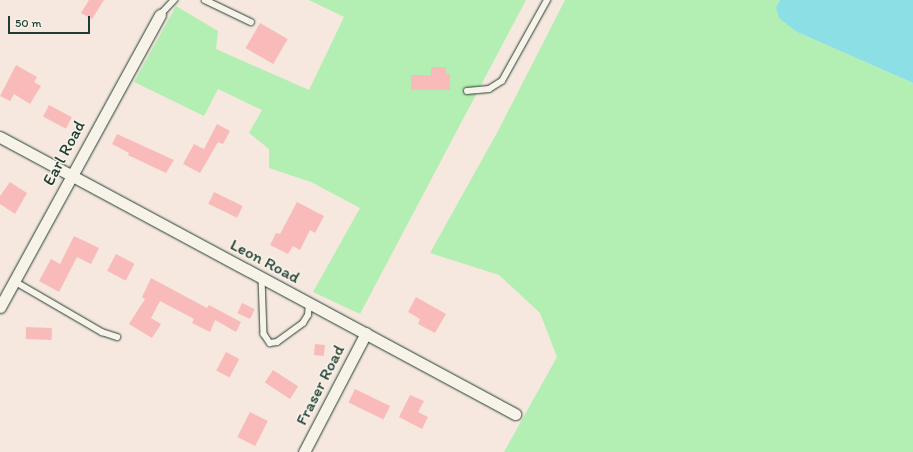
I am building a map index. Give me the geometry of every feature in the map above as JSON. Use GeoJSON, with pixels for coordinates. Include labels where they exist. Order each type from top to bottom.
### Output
{"type":"FeatureCollection","features":[{"type":"Feature","properties":{"kind":"street","name":"Earl Road"},"geometry":{"type":"LineString","coordinates":[[0,307],[160,15]]}},
{"type":"Feature","properties":{"kind":"street","name":"Leon Road"},"geometry":{"type":"LineString","coordinates":[[0,137],[515,414]]}},
{"type":"Feature","properties":{"kind":"street","name":"Fraser Road"},"geometry":{"type":"LineString","coordinates":[[304,452],[366,333]]}},
{"type":"Feature","properties":{"kind":"lane"},"geometry":{"type":"LineString","coordinates":[[160,15],[174,0]]}},
{"type":"Feature","properties":{"kind":"lane"},"geometry":{"type":"LineString","coordinates":[[205,0],[251,22]]}},
{"type":"Feature","properties":{"kind":"lane"},"geometry":{"type":"LineString","coordinates":[[467,91],[489,88],[502,80],[547,0]]}},
{"type":"Feature","properties":{"kind":"lane"},"geometry":{"type":"LineString","coordinates":[[262,278],[264,334],[270,343],[277,342],[303,323],[309,304]]}},
{"type":"Feature","properties":{"kind":"lane"},"geometry":{"type":"LineString","coordinates":[[14,281],[102,332],[117,337]]}},
{"type":"Feature","properties":{"kind":"green space"},"geometry":{"type":"Polygon","coordinates":[[[309,0],[526,0],[360,314],[313,292],[360,208],[311,182],[269,168],[269,149],[249,133],[262,110],[218,89],[204,116],[134,82],[176,6],[218,31],[216,49],[309,90],[344,17],[309,0]]]}},
{"type":"Feature","properties":{"kind":"green space"},"geometry":{"type":"Polygon","coordinates":[[[565,0],[780,0],[776,7],[797,32],[913,83],[913,452],[504,452],[557,357],[540,313],[499,275],[430,253],[498,131],[565,0]]]}},
{"type":"Feature","properties":{"kind":"water"},"geometry":{"type":"Polygon","coordinates":[[[780,0],[913,0],[913,83],[797,32],[779,18],[776,7],[780,0]]]}},
{"type":"Feature","properties":{"kind":"building"},"geometry":{"type":"Polygon","coordinates":[[[89,0],[104,0],[92,19],[81,13],[89,0]]]}},
{"type":"Feature","properties":{"kind":"building"},"geometry":{"type":"Polygon","coordinates":[[[260,23],[288,39],[273,64],[246,48],[260,23]]]}},
{"type":"Feature","properties":{"kind":"building"},"geometry":{"type":"Polygon","coordinates":[[[16,65],[37,77],[34,82],[41,86],[30,104],[14,94],[10,101],[0,96],[16,65]]]}},
{"type":"Feature","properties":{"kind":"building"},"geometry":{"type":"Polygon","coordinates":[[[431,67],[446,67],[446,73],[450,74],[450,90],[411,90],[411,75],[431,75],[431,67]]]}},
{"type":"Feature","properties":{"kind":"building"},"geometry":{"type":"Polygon","coordinates":[[[49,105],[72,117],[66,129],[43,116],[49,105]]]}},
{"type":"Feature","properties":{"kind":"building"},"geometry":{"type":"Polygon","coordinates":[[[217,124],[230,131],[223,144],[218,142],[200,173],[183,164],[194,144],[204,149],[217,124]]]}},
{"type":"Feature","properties":{"kind":"building"},"geometry":{"type":"Polygon","coordinates":[[[117,134],[174,160],[166,173],[128,155],[129,153],[112,144],[117,134]]]}},
{"type":"Feature","properties":{"kind":"building"},"geometry":{"type":"Polygon","coordinates":[[[10,182],[27,193],[15,214],[0,204],[0,196],[10,182]]]}},
{"type":"Feature","properties":{"kind":"building"},"geometry":{"type":"Polygon","coordinates":[[[214,192],[243,206],[237,218],[208,204],[214,192]]]}},
{"type":"Feature","properties":{"kind":"building"},"geometry":{"type":"Polygon","coordinates":[[[297,202],[324,216],[315,233],[310,230],[300,250],[293,246],[288,254],[270,245],[276,233],[280,234],[297,202]]]}},
{"type":"Feature","properties":{"kind":"building"},"geometry":{"type":"Polygon","coordinates":[[[74,236],[99,248],[91,264],[77,257],[59,292],[39,281],[51,259],[60,264],[74,236]]]}},
{"type":"Feature","properties":{"kind":"building"},"geometry":{"type":"Polygon","coordinates":[[[116,254],[135,264],[126,281],[107,271],[116,254]]]}},
{"type":"Feature","properties":{"kind":"building"},"geometry":{"type":"Polygon","coordinates":[[[151,278],[207,308],[209,305],[241,322],[236,332],[215,320],[210,332],[192,323],[194,319],[160,301],[151,318],[161,324],[152,338],[129,324],[145,299],[142,297],[151,278]]]}},
{"type":"Feature","properties":{"kind":"building"},"geometry":{"type":"Polygon","coordinates":[[[416,297],[446,314],[435,333],[418,324],[420,319],[408,312],[416,297]]]}},
{"type":"Feature","properties":{"kind":"building"},"geometry":{"type":"Polygon","coordinates":[[[242,303],[255,309],[250,319],[237,313],[242,303]]]}},
{"type":"Feature","properties":{"kind":"building"},"geometry":{"type":"Polygon","coordinates":[[[26,327],[52,328],[52,340],[26,339],[26,327]]]}},
{"type":"Feature","properties":{"kind":"building"},"geometry":{"type":"Polygon","coordinates":[[[315,344],[325,345],[324,356],[314,355],[315,344]]]}},
{"type":"Feature","properties":{"kind":"building"},"geometry":{"type":"Polygon","coordinates":[[[226,352],[239,359],[229,378],[216,371],[226,352]]]}},
{"type":"Feature","properties":{"kind":"building"},"geometry":{"type":"Polygon","coordinates":[[[273,370],[298,386],[290,399],[265,383],[273,370]]]}},
{"type":"Feature","properties":{"kind":"building"},"geometry":{"type":"Polygon","coordinates":[[[355,389],[390,406],[383,420],[348,402],[355,389]]]}},
{"type":"Feature","properties":{"kind":"building"},"geometry":{"type":"Polygon","coordinates":[[[410,395],[424,401],[418,412],[428,417],[422,429],[399,417],[410,395]]]}},
{"type":"Feature","properties":{"kind":"building"},"geometry":{"type":"Polygon","coordinates":[[[250,412],[268,421],[255,446],[237,437],[250,412]]]}}]}
